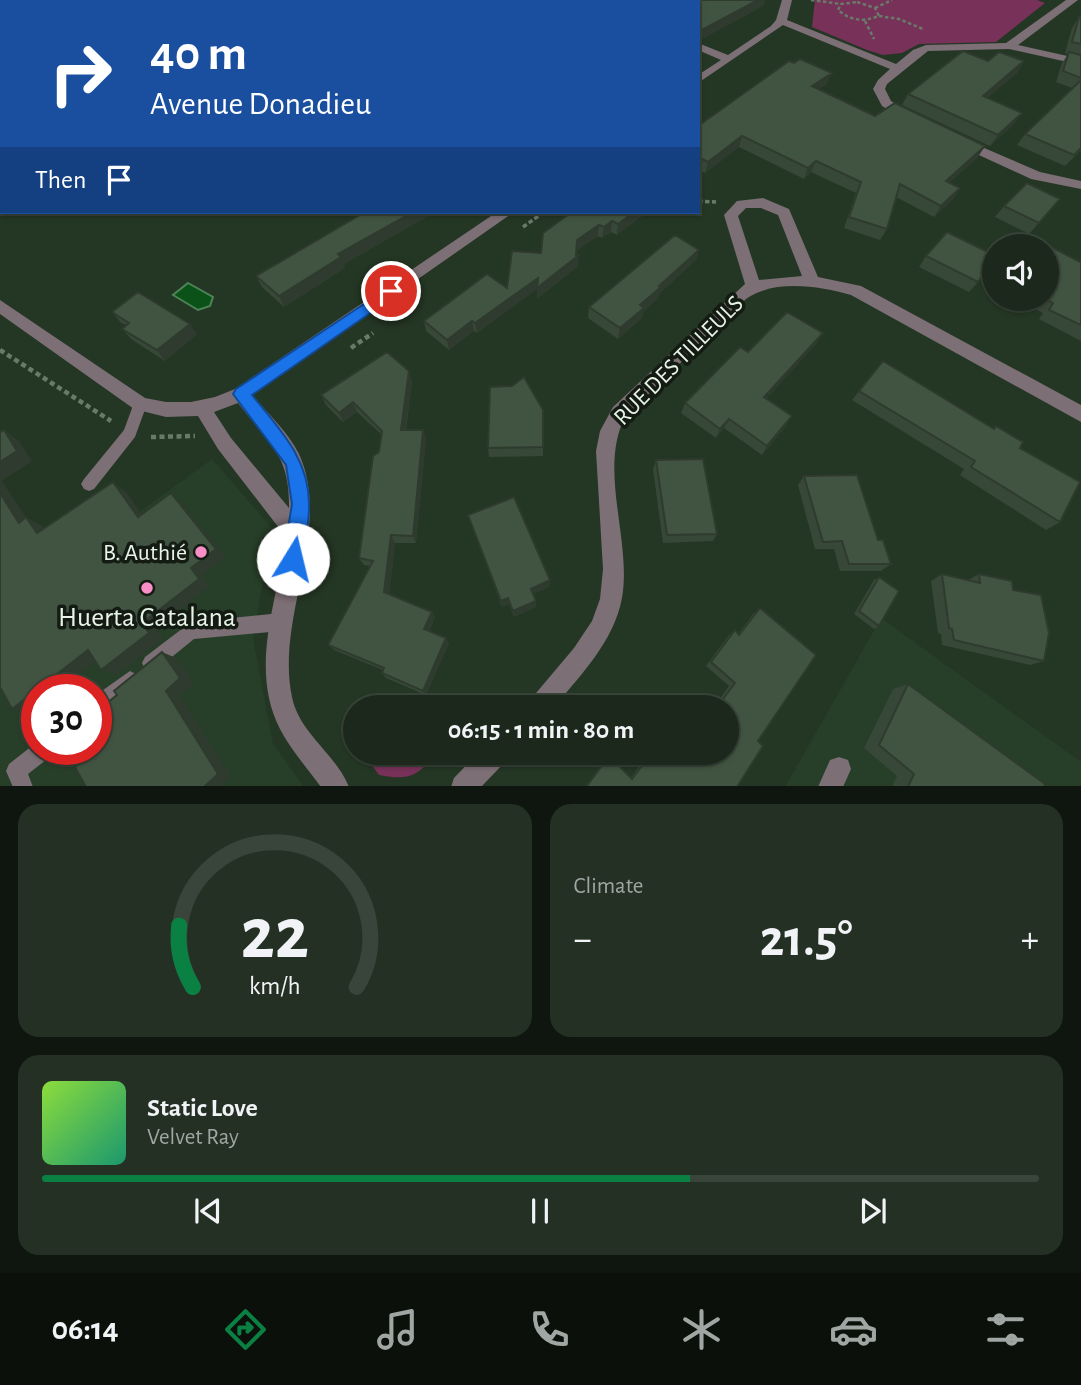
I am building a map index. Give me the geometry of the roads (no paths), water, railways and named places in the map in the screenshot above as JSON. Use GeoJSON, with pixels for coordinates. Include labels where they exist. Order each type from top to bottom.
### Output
{"type":"FeatureCollection","features":[{"type":"Feature","properties":{"kind":"street"},"geometry":{"type":"LineString","coordinates":[[700,79],[768,33],[781,21],[787,0]]}},
{"type":"Feature","properties":{"kind":"street"},"geometry":{"type":"LineString","coordinates":[[1009,46],[1073,0],[1081,2]]}},
{"type":"Feature","properties":{"kind":"street"},"geometry":{"type":"LineString","coordinates":[[781,21],[897,68]]}},
{"type":"Feature","properties":{"kind":"street"},"geometry":{"type":"LineString","coordinates":[[927,126],[893,110],[881,96],[879,89],[882,82],[918,51],[937,46],[1009,46],[1081,62]]}},
{"type":"Feature","properties":{"kind":"street"},"geometry":{"type":"LineString","coordinates":[[700,47],[729,59]]}},
{"type":"Feature","properties":{"kind":"street"},"geometry":{"type":"LineString","coordinates":[[951,137],[1037,176],[1064,184],[1081,185]]}},
{"type":"Feature","properties":{"kind":"street","name":"RUE DES TILLEULS"},"geometry":{"type":"LineString","coordinates":[[753,286],[731,215],[742,204],[763,203],[784,212],[812,281]]}},
{"type":"Feature","properties":{"kind":"street"},"geometry":{"type":"LineString","coordinates":[[0,306],[140,404],[159,410],[203,409],[241,394],[504,214]]}},
{"type":"Feature","properties":{"kind":"street","name":"RUE DES TILLEULS"},"geometry":{"type":"LineString","coordinates":[[550,695],[582,656],[600,628],[611,600],[613,569],[605,451],[609,431],[620,412],[740,295],[753,286],[768,282],[812,281],[856,290],[1081,414]]}},
{"type":"Feature","properties":{"kind":"street"},"geometry":{"type":"LineString","coordinates":[[241,394],[287,451],[294,464],[300,504],[297,538],[275,669],[280,700],[292,725],[337,786]]}},
{"type":"Feature","properties":{"kind":"street"},"geometry":{"type":"LineString","coordinates":[[203,409],[226,447],[283,514],[297,538]]}},
{"type":"Feature","properties":{"kind":"street"},"geometry":{"type":"LineString","coordinates":[[463,786],[484,765]]}},
{"type":"Feature","properties":{"kind":"lane"},"geometry":{"type":"LineString","coordinates":[[89,484],[130,433],[140,404]]}},
{"type":"Feature","properties":{"kind":"lane"},"geometry":{"type":"LineString","coordinates":[[112,694],[191,631],[281,622]]}},
{"type":"Feature","properties":{"kind":"lane"},"geometry":{"type":"LineString","coordinates":[[23,786],[16,771],[24,765]]}},
{"type":"Feature","properties":{"kind":"place","name":"B. Authié"},"geometry":{"type":"Point","coordinates":[201,552]}},
{"type":"Feature","properties":{"kind":"place","name":"Huerta Catalana"},"geometry":{"type":"Point","coordinates":[147,588]}}]}
